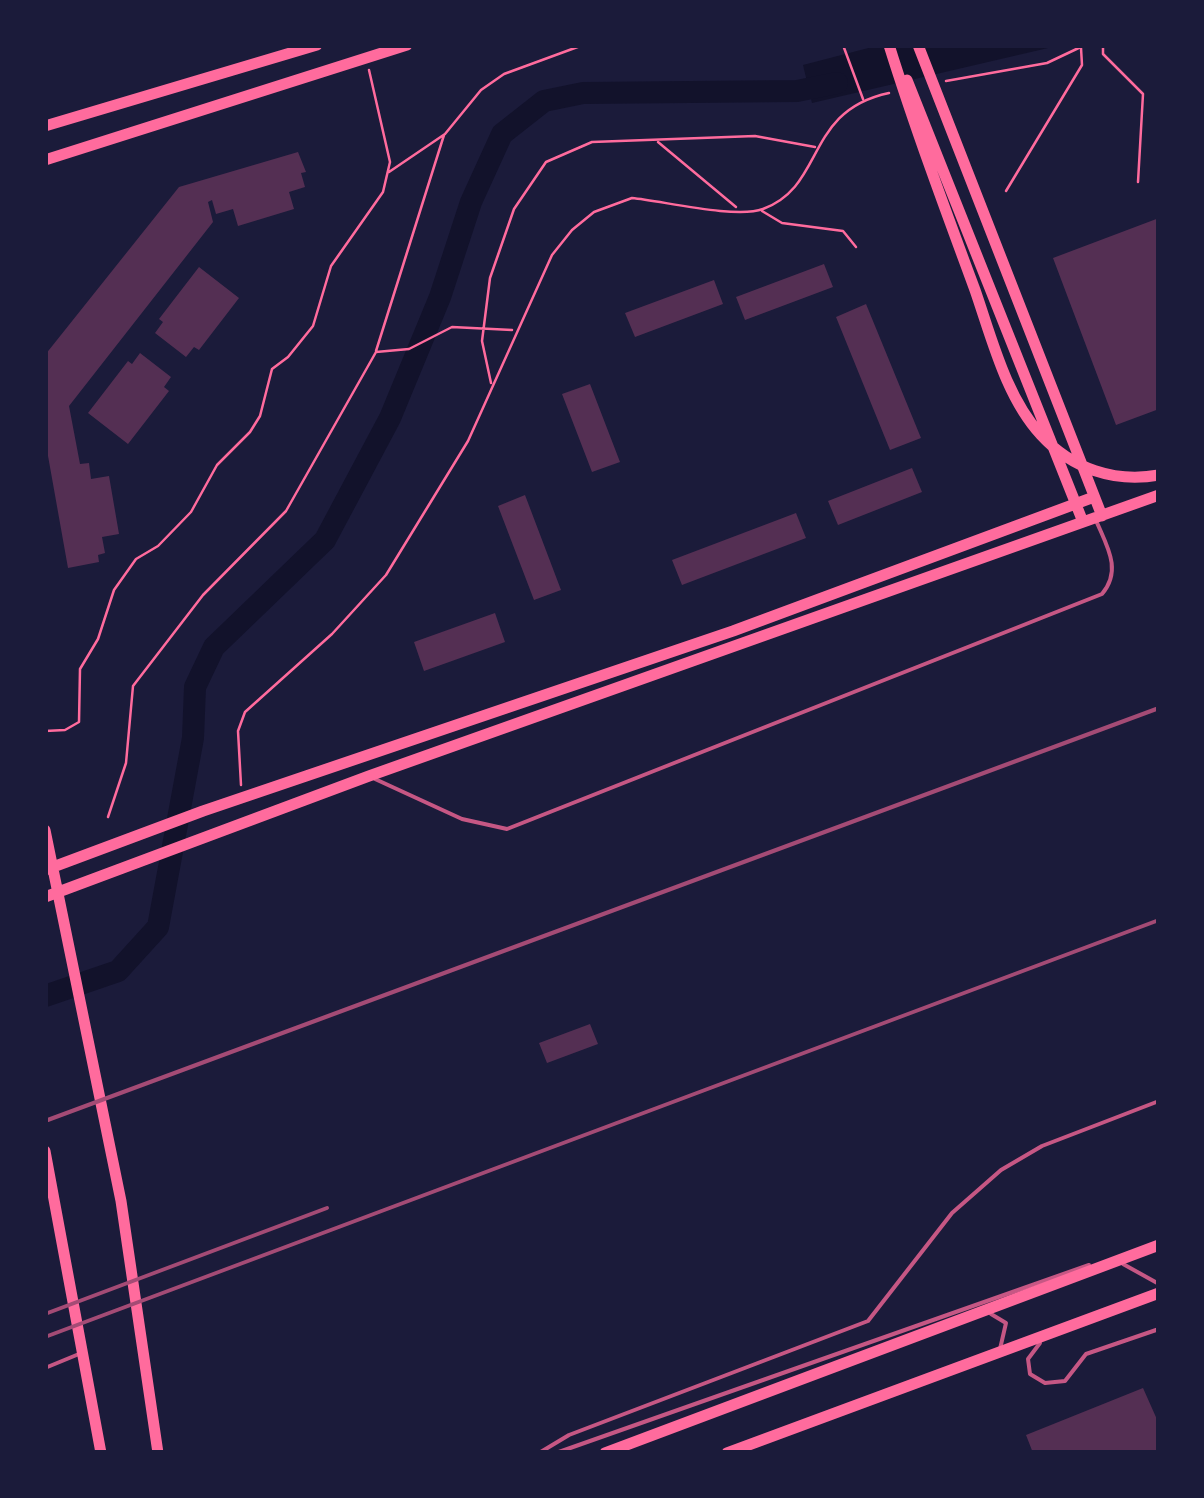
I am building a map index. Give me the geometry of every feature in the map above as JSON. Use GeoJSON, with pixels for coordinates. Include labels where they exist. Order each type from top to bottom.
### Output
{"type":"FeatureCollection","features":[{"type":"Feature","properties":{"kind":"main road"},"geometry":{"type":"LineString","coordinates":[[45,126],[316,45]]}},
{"type":"Feature","properties":{"kind":"main road"},"geometry":{"type":"LineString","coordinates":[[45,160],[406,45]]}},
{"type":"Feature","properties":{"kind":"main road"},"geometry":{"type":"LineString","coordinates":[[891,45],[1075,503],[1093,519]]}},
{"type":"Feature","properties":{"kind":"main road"},"geometry":{"type":"LineString","coordinates":[[891,45],[1004,372],[1031,423],[1064,455],[1094,470],[1128,478],[1159,475]]}},
{"type":"Feature","properties":{"kind":"main road"},"geometry":{"type":"LineString","coordinates":[[918,45],[1094,496],[1093,519]]}},
{"type":"Feature","properties":{"kind":"main road"},"geometry":{"type":"LineString","coordinates":[[45,897],[368,776],[1159,495]]}},
{"type":"Feature","properties":{"kind":"main road"},"geometry":{"type":"LineString","coordinates":[[48,868],[203,811],[732,631],[1094,496]]}},
{"type":"Feature","properties":{"kind":"main road"},"geometry":{"type":"LineString","coordinates":[[45,830],[48,868],[58,892],[70,945],[122,1201],[158,1453]]}},
{"type":"Feature","properties":{"kind":"main road"},"geometry":{"type":"LineString","coordinates":[[45,1151],[101,1453]]}},
{"type":"Feature","properties":{"kind":"main road"},"geometry":{"type":"LineString","coordinates":[[605,1453],[1159,1246]]}},
{"type":"Feature","properties":{"kind":"main road"},"geometry":{"type":"LineString","coordinates":[[727,1453],[750,1450],[1159,1293]]}},
{"type":"Feature","properties":{"kind":"lane"},"geometry":{"type":"LineString","coordinates":[[368,776],[422,804],[507,829],[1102,594],[1113,581],[1114,564],[1093,519]]}},
{"type":"Feature","properties":{"kind":"lane"},"geometry":{"type":"LineString","coordinates":[[539,1453],[569,1435],[868,1322],[952,1213],[1001,1170],[1042,1146],[1159,1101]]}},
{"type":"Feature","properties":{"kind":"lane"},"geometry":{"type":"LineString","coordinates":[[556,1453],[1099,1262],[1136,1268],[1159,1284]]}},
{"type":"Feature","properties":{"kind":"lane"},"geometry":{"type":"LineString","coordinates":[[979,1311],[999,1316],[1006,1324],[998,1353]]}},
{"type":"Feature","properties":{"kind":"lane"},"geometry":{"type":"LineString","coordinates":[[1046,1335],[1027,1366],[1036,1379],[1056,1384],[1065,1381],[1086,1354],[1159,1329]]}},
{"type":"Feature","properties":{"kind":"lane"},"geometry":{"type":"LineString","coordinates":[[45,1368],[84,1352]]}},
{"type":"Feature","properties":{"kind":"path"},"geometry":{"type":"LineString","coordinates":[[388,173],[445,134],[481,90],[504,74],[584,45]]}},
{"type":"Feature","properties":{"kind":"path"},"geometry":{"type":"LineString","coordinates":[[842,45],[863,98]]}},
{"type":"Feature","properties":{"kind":"path"},"geometry":{"type":"LineString","coordinates":[[1104,45],[1103,54],[1143,94],[1138,182]]}},
{"type":"Feature","properties":{"kind":"path"},"geometry":{"type":"LineString","coordinates":[[935,83],[1047,63],[1062,52],[1083,46],[1082,65],[1006,192]]}},
{"type":"Feature","properties":{"kind":"path"},"geometry":{"type":"LineString","coordinates":[[45,731],[65,730],[78,722],[80,669],[98,639],[114,590],[136,559],[158,546],[191,512],[217,464],[250,432],[260,416],[272,370],[313,326],[331,266],[377,203],[390,162],[366,56]]}},
{"type":"Feature","properties":{"kind":"path"},"geometry":{"type":"LineString","coordinates":[[761,210],[795,188],[815,148],[841,113],[863,98],[899,91]]}},
{"type":"Feature","properties":{"kind":"path"},"geometry":{"type":"LineString","coordinates":[[108,817],[126,764],[133,686],[203,594],[286,512],[376,352],[445,134]]}},
{"type":"Feature","properties":{"kind":"path"},"geometry":{"type":"LineString","coordinates":[[492,384],[482,356],[490,278],[514,209],[546,162],[592,142],[773,137],[815,148]]}},
{"type":"Feature","properties":{"kind":"path"},"geometry":{"type":"LineString","coordinates":[[657,141],[739,210]]}},
{"type":"Feature","properties":{"kind":"path"},"geometry":{"type":"LineString","coordinates":[[241,787],[236,756],[245,712],[332,634],[386,575],[468,442],[514,330],[552,255],[572,230],[604,207],[632,198],[761,210],[782,223],[842,231],[856,247]]}},
{"type":"Feature","properties":{"kind":"path"},"geometry":{"type":"LineString","coordinates":[[376,352],[396,352],[439,332],[468,327],[514,330]]}},
{"type":"Feature","properties":{"kind":"shaded area"},"geometry":{"type":"Polygon","coordinates":[[[880,45],[1061,45],[812,103],[803,65],[880,45]]]}},
{"type":"Feature","properties":{"kind":"building"},"geometry":{"type":"Polygon","coordinates":[[[298,152],[306,172],[301,173],[305,187],[289,192],[294,209],[238,226],[233,209],[216,214],[212,200],[208,202],[213,222],[69,406],[80,464],[89,463],[91,479],[109,476],[119,534],[102,537],[105,553],[98,555],[99,562],[68,568],[45,439],[45,355],[179,187],[298,152]]]}},
{"type":"Feature","properties":{"kind":"building"},"geometry":{"type":"Polygon","coordinates":[[[1159,218],[1159,409],[1116,425],[1053,258],[1159,218]]]}},
{"type":"Feature","properties":{"kind":"building"},"geometry":{"type":"Polygon","coordinates":[[[824,264],[833,287],[745,320],[736,297],[824,264]]]}},
{"type":"Feature","properties":{"kind":"building"},"geometry":{"type":"Polygon","coordinates":[[[199,267],[239,298],[199,350],[194,347],[186,357],[155,333],[163,322],[159,319],[199,267]]]}},
{"type":"Feature","properties":{"kind":"building"},"geometry":{"type":"Polygon","coordinates":[[[714,280],[723,304],[635,337],[625,313],[714,280]]]}},
{"type":"Feature","properties":{"kind":"building"},"geometry":{"type":"Polygon","coordinates":[[[866,304],[921,438],[890,450],[836,317],[866,304]]]}},
{"type":"Feature","properties":{"kind":"building"},"geometry":{"type":"Polygon","coordinates":[[[140,353],[171,377],[164,387],[169,391],[128,444],[88,413],[128,361],[132,364],[140,353]]]}},
{"type":"Feature","properties":{"kind":"building"},"geometry":{"type":"Polygon","coordinates":[[[590,384],[620,462],[592,472],[562,394],[590,384]]]}},
{"type":"Feature","properties":{"kind":"building"},"geometry":{"type":"Polygon","coordinates":[[[912,468],[922,492],[838,525],[828,501],[912,468]]]}},
{"type":"Feature","properties":{"kind":"building"},"geometry":{"type":"Polygon","coordinates":[[[525,495],[561,590],[534,600],[498,506],[525,495]]]}},
{"type":"Feature","properties":{"kind":"building"},"geometry":{"type":"Polygon","coordinates":[[[796,513],[806,538],[682,585],[672,560],[796,513]]]}},
{"type":"Feature","properties":{"kind":"building"},"geometry":{"type":"Polygon","coordinates":[[[495,613],[505,642],[424,671],[414,642],[495,613]]]}},
{"type":"Feature","properties":{"kind":"building"},"geometry":{"type":"Polygon","coordinates":[[[590,1024],[598,1044],[547,1063],[539,1043],[590,1024]]]}},
{"type":"Feature","properties":{"kind":"building"},"geometry":{"type":"Polygon","coordinates":[[[1143,1388],[1159,1424],[1159,1453],[1033,1453],[1026,1435],[1143,1388]]]}},
{"type":"Feature","properties":{"kind":"waterway"},"geometry":{"type":"LineString","coordinates":[[45,996],[118,971],[158,927],[193,738],[195,687],[214,647],[325,540],[390,418],[440,297],[471,202],[502,134],[544,101],[583,93],[797,91],[837,83]]}},
{"type":"Feature","properties":{"kind":"railway"},"geometry":{"type":"LineString","coordinates":[[45,1121],[1159,708]]}},
{"type":"Feature","properties":{"kind":"railway"},"geometry":{"type":"LineString","coordinates":[[45,1337],[1159,920]]}},
{"type":"Feature","properties":{"kind":"railway"},"geometry":{"type":"LineString","coordinates":[[45,1314],[327,1208]]}}]}
